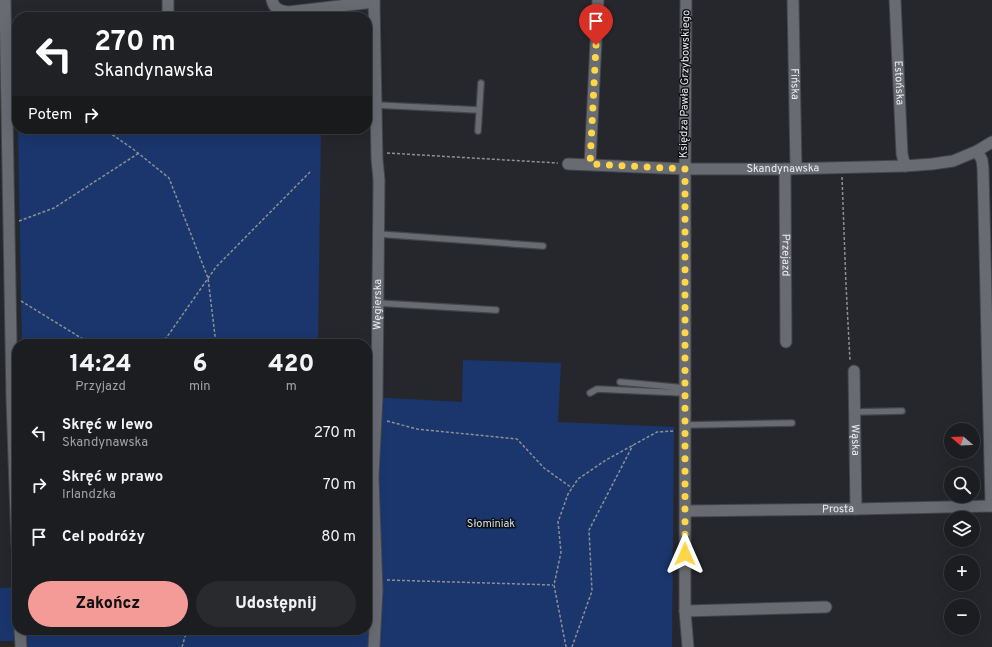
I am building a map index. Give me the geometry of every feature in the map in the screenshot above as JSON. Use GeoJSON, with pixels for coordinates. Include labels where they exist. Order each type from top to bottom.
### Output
{"type":"FeatureCollection","features":[{"type":"Feature","properties":{"kind":"street"},"geometry":{"type":"LineString","coordinates":[[0,400],[12,400],[10,294],[4,193],[5,0]]}},
{"type":"Feature","properties":{"kind":"street"},"geometry":{"type":"LineString","coordinates":[[168,0],[168,12]]}},
{"type":"Feature","properties":{"kind":"street"},"geometry":{"type":"LineString","coordinates":[[272,0],[275,7],[281,11],[288,12],[374,1]]}},
{"type":"Feature","properties":{"kind":"street"},"geometry":{"type":"LineString","coordinates":[[590,164],[598,0]]}},
{"type":"Feature","properties":{"kind":"street","name":"Księdza Pawła Grzybowskiego"},"geometry":{"type":"LineString","coordinates":[[686,0],[685,611],[688,647]]}},
{"type":"Feature","properties":{"kind":"street","name":"Fińska"},"geometry":{"type":"LineString","coordinates":[[790,168],[793,0]]}},
{"type":"Feature","properties":{"kind":"street","name":"Estońska"},"geometry":{"type":"LineString","coordinates":[[895,0],[902,154],[905,166]]}},
{"type":"Feature","properties":{"kind":"street","name":"Węgierska"},"geometry":{"type":"LineString","coordinates":[[374,1],[377,153],[379,180],[374,478],[376,580],[374,647]]}},
{"type":"Feature","properties":{"kind":"street"},"geometry":{"type":"LineString","coordinates":[[6,34],[12,34]]}},
{"type":"Feature","properties":{"kind":"street","name":"Skandynawska"},"geometry":{"type":"LineString","coordinates":[[568,164],[685,169],[905,166],[953,161],[977,151],[992,142]]}},
{"type":"Feature","properties":{"kind":"street"},"geometry":{"type":"LineString","coordinates":[[977,151],[982,160],[983,168],[991,506]]}},
{"type":"Feature","properties":{"kind":"street","name":"Przejazd"},"geometry":{"type":"LineString","coordinates":[[786,342],[790,168]]}},
{"type":"Feature","properties":{"kind":"street","name":"Wąska"},"geometry":{"type":"LineString","coordinates":[[854,371],[856,509]]}},
{"type":"Feature","properties":{"kind":"street","name":"Prosta"},"geometry":{"type":"LineString","coordinates":[[686,511],[991,506]]}},
{"type":"Feature","properties":{"kind":"street"},"geometry":{"type":"LineString","coordinates":[[685,611],[826,606]]}},
{"type":"Feature","properties":{"kind":"lane"},"geometry":{"type":"LineString","coordinates":[[478,131],[481,83]]}},
{"type":"Feature","properties":{"kind":"lane"},"geometry":{"type":"LineString","coordinates":[[376,105],[479,110]]}},
{"type":"Feature","properties":{"kind":"lane"},"geometry":{"type":"LineString","coordinates":[[378,234],[543,246]]}},
{"type":"Feature","properties":{"kind":"lane"},"geometry":{"type":"LineString","coordinates":[[377,303],[496,310]]}},
{"type":"Feature","properties":{"kind":"lane"},"geometry":{"type":"LineString","coordinates":[[620,382],[686,390]]}},
{"type":"Feature","properties":{"kind":"lane"},"geometry":{"type":"LineString","coordinates":[[590,393],[597,389],[686,390]]}},
{"type":"Feature","properties":{"kind":"lane"},"geometry":{"type":"LineString","coordinates":[[855,412],[902,411]]}},
{"type":"Feature","properties":{"kind":"lane"},"geometry":{"type":"LineString","coordinates":[[686,428],[792,423]]}},
{"type":"Feature","properties":{"kind":"path"},"geometry":{"type":"LineString","coordinates":[[111,134],[139,153],[169,178],[208,278],[215,339]]}},
{"type":"Feature","properties":{"kind":"path"},"geometry":{"type":"LineString","coordinates":[[6,231],[54,208],[139,153]]}},
{"type":"Feature","properties":{"kind":"path"},"geometry":{"type":"LineString","coordinates":[[377,153],[568,164]]}},
{"type":"Feature","properties":{"kind":"path"},"geometry":{"type":"LineString","coordinates":[[842,167],[846,293],[850,360],[854,371]]}},
{"type":"Feature","properties":{"kind":"path"},"geometry":{"type":"LineString","coordinates":[[165,339],[216,267],[310,172]]}},
{"type":"Feature","properties":{"kind":"path"},"geometry":{"type":"LineString","coordinates":[[10,294],[83,339]]}},
{"type":"Feature","properties":{"kind":"path"},"geometry":{"type":"LineString","coordinates":[[376,419],[417,429],[517,439],[544,468],[572,488]]}},
{"type":"Feature","properties":{"kind":"path"},"geometry":{"type":"LineString","coordinates":[[566,647],[554,585],[561,552],[558,522],[568,494],[578,479],[606,460],[657,432],[686,428]]}},
{"type":"Feature","properties":{"kind":"path"},"geometry":{"type":"LineString","coordinates":[[572,647],[592,592],[589,530],[633,445]]}},
{"type":"Feature","properties":{"kind":"path"},"geometry":{"type":"LineString","coordinates":[[376,580],[554,585]]}},
{"type":"Feature","properties":{"kind":"path"},"geometry":{"type":"LineString","coordinates":[[21,638],[38,635]]}},
{"type":"Feature","properties":{"kind":"path"},"geometry":{"type":"LineString","coordinates":[[182,647],[186,635]]}},
{"type":"Feature","properties":{"kind":"green space"},"geometry":{"type":"Polygon","coordinates":[[[18,134],[321,134],[318,339],[22,339],[18,134]]]}},
{"type":"Feature","properties":{"kind":"green space","name":"Słominiak"},"geometry":{"type":"Polygon","coordinates":[[[463,360],[561,363],[558,422],[674,427],[672,647],[28,647],[27,641],[0,641],[0,588],[12,587],[12,635],[372,635],[372,397],[462,402],[463,360]]]}},
{"type":"Feature","properties":{"kind":"route"},"geometry":{"type":"LineString","coordinates":[[596,45],[590,164],[685,169],[685,554]]}}]}
